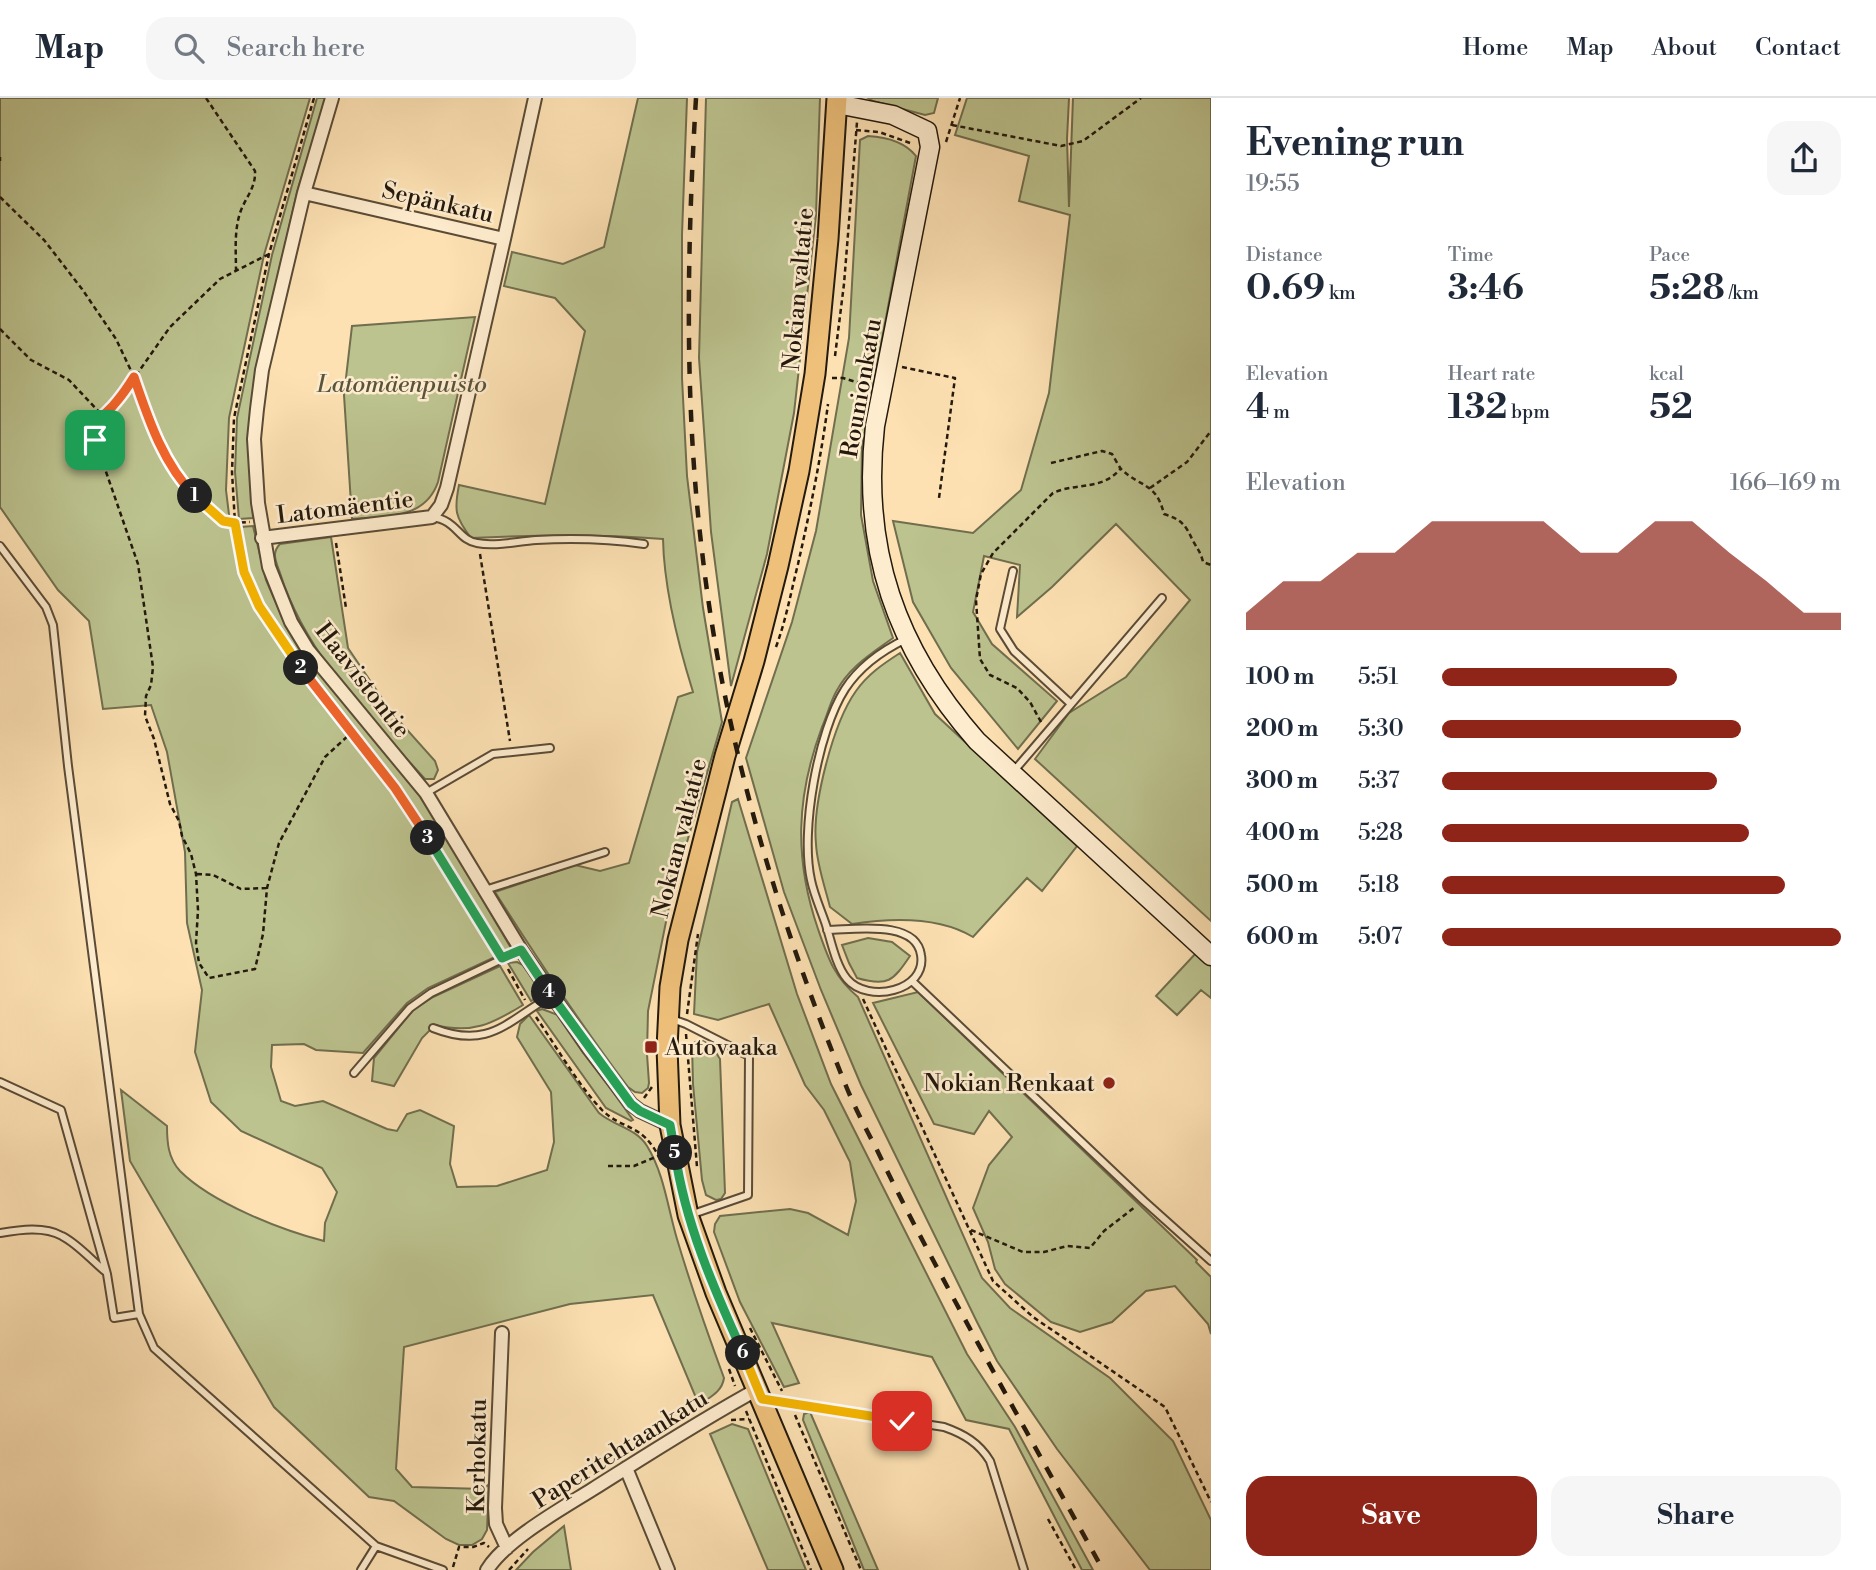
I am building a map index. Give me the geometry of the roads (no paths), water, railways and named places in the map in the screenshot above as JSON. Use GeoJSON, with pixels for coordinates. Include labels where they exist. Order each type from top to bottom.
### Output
{"type":"FeatureCollection","features":[{"type":"Feature","properties":{"kind":"main road","name":"Rounionkatu"},"geometry":{"type":"LineString","coordinates":[[837,101],[893,115],[927,131],[929,151],[871,455],[872,516],[886,582],[907,639],[947,707],[977,741],[1211,956]]}},
{"type":"Feature","properties":{"kind":"main road","name":"Nokian valtatie"},"geometry":{"type":"LineString","coordinates":[[833,1570],[716,1293],[688,1215],[670,1125],[668,1018],[676,952],[695,868],[724,756],[754,662],[799,471],[815,374],[828,239],[837,101]]}},
{"type":"Feature","properties":{"kind":"street","name":"Haavistontie"},"geometry":{"type":"LineString","coordinates":[[332,98],[303,193],[262,370],[257,409],[255,468],[262,538],[278,594],[291,622],[309,650],[426,793],[551,996],[631,1104],[670,1125]]}},
{"type":"Feature","properties":{"kind":"street","name":"Sepänkatu"},"geometry":{"type":"LineString","coordinates":[[303,193],[504,239],[535,98]]}},
{"type":"Feature","properties":{"kind":"street"},"geometry":{"type":"LineString","coordinates":[[432,517],[441,505],[447,488],[504,239]]}},
{"type":"Feature","properties":{"kind":"street","name":"Latomäentie"},"geometry":{"type":"LineString","coordinates":[[262,538],[432,517]]}},
{"type":"Feature","properties":{"kind":"street","name":"Kerhokatu"},"geometry":{"type":"LineString","coordinates":[[502,1333],[495,1508],[496,1524],[507,1548]]}},
{"type":"Feature","properties":{"kind":"street","name":"Paperitehtaankatu"},"geometry":{"type":"LineString","coordinates":[[507,1548],[626,1468],[760,1394]]}},
{"type":"Feature","properties":{"kind":"street"},"geometry":{"type":"LineString","coordinates":[[626,1468],[668,1570]]}},
{"type":"Feature","properties":{"kind":"street"},"geometry":{"type":"LineString","coordinates":[[487,1570],[497,1555],[507,1548]]}},
{"type":"Feature","properties":{"kind":"lane"},"geometry":{"type":"LineString","coordinates":[[432,517],[449,521],[468,540],[478,544],[540,540],[614,540],[644,544]]}},
{"type":"Feature","properties":{"kind":"lane"},"geometry":{"type":"LineString","coordinates":[[0,546],[46,607],[53,625],[68,766],[139,1314],[154,1348],[376,1546],[443,1570]]}},
{"type":"Feature","properties":{"kind":"lane"},"geometry":{"type":"LineString","coordinates":[[1013,572],[1000,629],[1014,651],[1071,704]]}},
{"type":"Feature","properties":{"kind":"lane"},"geometry":{"type":"LineString","coordinates":[[1012,773],[1161,598]]}},
{"type":"Feature","properties":{"kind":"lane"},"geometry":{"type":"LineString","coordinates":[[827,930],[895,930],[908,935],[918,944],[922,956],[919,971],[912,981],[893,991],[875,993],[858,989],[845,978],[827,930],[810,878],[807,845],[809,814],[822,748],[845,689],[862,668],[882,651],[907,639]]}},
{"type":"Feature","properties":{"kind":"lane"},"geometry":{"type":"LineString","coordinates":[[426,793],[493,754],[550,748]]}},
{"type":"Feature","properties":{"kind":"lane"},"geometry":{"type":"LineString","coordinates":[[485,890],[606,852]]}},
{"type":"Feature","properties":{"kind":"lane"},"geometry":{"type":"LineString","coordinates":[[354,1073],[410,1008],[431,993],[521,950]]}},
{"type":"Feature","properties":{"kind":"lane"},"geometry":{"type":"LineString","coordinates":[[912,981],[1211,1261]]}},
{"type":"Feature","properties":{"kind":"lane"},"geometry":{"type":"LineString","coordinates":[[433,1028],[462,1038],[477,1037],[499,1030],[551,996]]}},
{"type":"Feature","properties":{"kind":"lane"},"geometry":{"type":"LineString","coordinates":[[668,1018],[686,1024],[749,1056],[748,1195],[688,1215]]}},
{"type":"Feature","properties":{"kind":"lane"},"geometry":{"type":"LineString","coordinates":[[0,1082],[61,1110],[107,1274],[114,1318],[139,1314]]}},
{"type":"Feature","properties":{"kind":"lane"},"geometry":{"type":"LineString","coordinates":[[0,1233],[38,1230],[61,1235],[107,1274]]}},
{"type":"Feature","properties":{"kind":"lane"},"geometry":{"type":"LineString","coordinates":[[760,1394],[789,1403],[944,1427],[971,1440],[984,1451],[990,1461],[1024,1570]]}},
{"type":"Feature","properties":{"kind":"lane"},"geometry":{"type":"LineString","coordinates":[[361,1570],[376,1546]]}},
{"type":"Feature","properties":{"kind":"railway"},"geometry":{"type":"LineString","coordinates":[[696,98],[689,268],[690,382],[696,495],[711,620],[738,756],[756,823],[797,956],[853,1102],[933,1260],[1103,1570]]}},
{"type":"Feature","properties":{"kind":"place","name":"Autovaaka"},"geometry":{"type":"Point","coordinates":[651,1047]}},
{"type":"Feature","properties":{"kind":"place","name":"Nokian Renkaat"},"geometry":{"type":"Point","coordinates":[1109,1083]}},
{"type":"Feature","properties":{"kind":"park label","name":"Latomäenpuisto"},"geometry":{"type":"Point","coordinates":[402,384]}}]}
